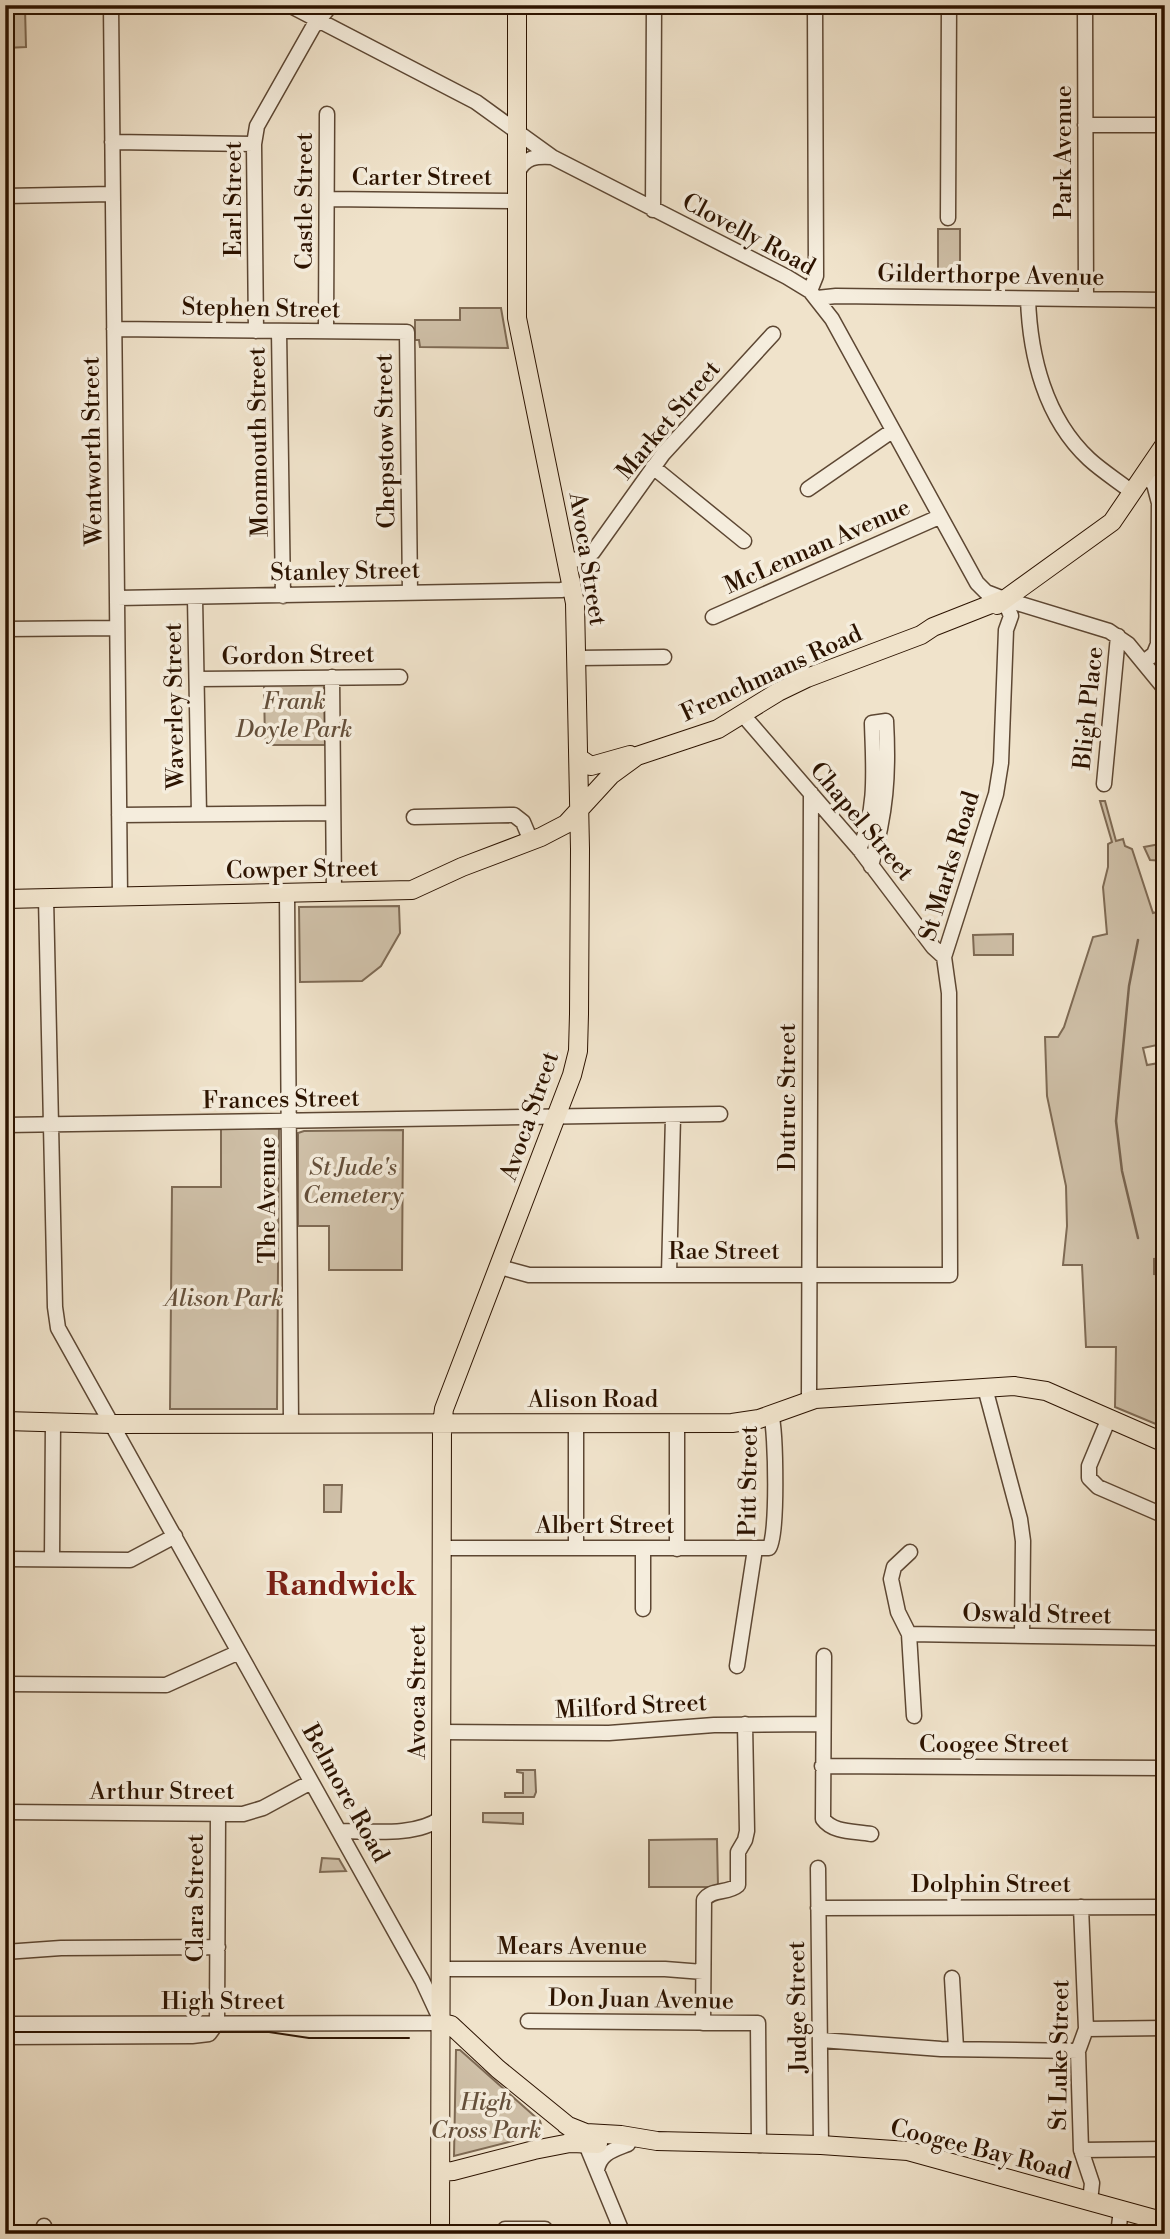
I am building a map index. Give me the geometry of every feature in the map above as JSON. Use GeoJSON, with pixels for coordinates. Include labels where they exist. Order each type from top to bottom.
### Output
{"type":"FeatureCollection","features":[{"type":"Feature","properties":{"kind":"main road","name":"Avoca Street"},"geometry":{"type":"LineString","coordinates":[[440,2234],[442,1424],[444,1409],[557,1117],[578,1051],[580,849],[577,658],[573,588],[517,318],[517,5]]}},
{"type":"Feature","properties":{"kind":"main road","name":"Frenchmans Road"},"geometry":{"type":"LineString","coordinates":[[579,810],[620,766],[653,750],[718,729],[778,692],[807,678],[921,635],[933,627],[1007,607],[1112,522],[1165,444]]}},
{"type":"Feature","properties":{"kind":"main road"},"geometry":{"type":"LineString","coordinates":[[579,758],[591,766],[653,750]]}},
{"type":"Feature","properties":{"kind":"main road","name":"Cowper Street"},"geometry":{"type":"LineString","coordinates":[[5,899],[406,891],[551,832],[566,824],[579,810]]}},
{"type":"Feature","properties":{"kind":"main road"},"geometry":{"type":"LineString","coordinates":[[551,832],[580,849]]}},
{"type":"Feature","properties":{"kind":"main road","name":"Alison Road"},"geometry":{"type":"LineString","coordinates":[[5,1420],[112,1424],[746,1422],[809,1400],[1014,1386],[1036,1388],[1165,1443]]}},
{"type":"Feature","properties":{"kind":"main road"},"geometry":{"type":"LineString","coordinates":[[442,2023],[451,2025],[537,2103],[585,2142]]}},
{"type":"Feature","properties":{"kind":"main road"},"geometry":{"type":"LineString","coordinates":[[534,2150],[543,2144],[551,2132],[550,2124],[537,2103]]}},
{"type":"Feature","properties":{"kind":"main road","name":"Coogee Bay Road"},"geometry":{"type":"LineString","coordinates":[[566,2125],[586,2133],[657,2141],[908,2151],[1165,2222]]}},
{"type":"Feature","properties":{"kind":"main road","name":"Coogee Bay Road"},"geometry":{"type":"LineString","coordinates":[[441,2172],[534,2150],[585,2142],[628,2144],[657,2141]]}},
{"type":"Feature","properties":{"kind":"street","name":"Wentworth Street"},"geometry":{"type":"LineString","coordinates":[[111,5],[120,897]]}},
{"type":"Feature","properties":{"kind":"street","name":"Clovelly Road"},"geometry":{"type":"LineString","coordinates":[[289,5],[477,102],[552,157],[787,277],[813,295],[832,319],[976,583],[1007,607],[1099,626],[1118,636],[1144,662],[1165,689]]}},
{"type":"Feature","properties":{"kind":"street","name":"Earl Street"},"geometry":{"type":"LineString","coordinates":[[256,331],[254,144],[257,126],[318,19],[331,5]]}},
{"type":"Feature","properties":{"kind":"street"},"geometry":{"type":"LineString","coordinates":[[653,209],[654,5]]}},
{"type":"Feature","properties":{"kind":"street"},"geometry":{"type":"LineString","coordinates":[[813,295],[816,276],[815,5]]}},
{"type":"Feature","properties":{"kind":"street"},"geometry":{"type":"LineString","coordinates":[[948,218],[949,5]]}},
{"type":"Feature","properties":{"kind":"street","name":"Park Avenue"},"geometry":{"type":"LineString","coordinates":[[1085,5],[1086,299]]}},
{"type":"Feature","properties":{"kind":"street","name":"Castle Street"},"geometry":{"type":"LineString","coordinates":[[326,331],[327,114]]}},
{"type":"Feature","properties":{"kind":"street"},"geometry":{"type":"LineString","coordinates":[[1085,125],[1165,125]]}},
{"type":"Feature","properties":{"kind":"street"},"geometry":{"type":"LineString","coordinates":[[112,142],[254,144]]}},
{"type":"Feature","properties":{"kind":"street"},"geometry":{"type":"LineString","coordinates":[[518,172],[521,165],[531,158],[552,157]]}},
{"type":"Feature","properties":{"kind":"street"},"geometry":{"type":"LineString","coordinates":[[5,196],[112,194]]}},
{"type":"Feature","properties":{"kind":"street","name":"Carter Street"},"geometry":{"type":"LineString","coordinates":[[327,199],[517,201]]}},
{"type":"Feature","properties":{"kind":"street","name":"Gilderthorpe Avenue"},"geometry":{"type":"LineString","coordinates":[[813,295],[1165,300]]}},
{"type":"Feature","properties":{"kind":"street"},"geometry":{"type":"LineString","coordinates":[[1028,299],[1034,357],[1047,399],[1070,437],[1088,458],[1132,492]]}},
{"type":"Feature","properties":{"kind":"street","name":"Stephen Street"},"geometry":{"type":"LineString","coordinates":[[114,329],[407,332]]}},
{"type":"Feature","properties":{"kind":"street","name":"Monmouth Street"},"geometry":{"type":"LineString","coordinates":[[279,331],[283,596]]}},
{"type":"Feature","properties":{"kind":"street","name":"Chepstow Street"},"geometry":{"type":"LineString","coordinates":[[407,332],[410,593]]}},
{"type":"Feature","properties":{"kind":"street","name":"Market Street"},"geometry":{"type":"LineString","coordinates":[[568,562],[593,552],[653,467],[773,334]]}},
{"type":"Feature","properties":{"kind":"street"},"geometry":{"type":"LineString","coordinates":[[808,489],[892,431]]}},
{"type":"Feature","properties":{"kind":"street"},"geometry":{"type":"LineString","coordinates":[[653,467],[744,541]]}},
{"type":"Feature","properties":{"kind":"street"},"geometry":{"type":"LineString","coordinates":[[1144,475],[1157,489],[1159,516],[1158,644],[1154,654],[1144,662]]}},
{"type":"Feature","properties":{"kind":"street","name":"McLennan Avenue"},"geometry":{"type":"LineString","coordinates":[[713,617],[939,517]]}},
{"type":"Feature","properties":{"kind":"street","name":"Stanley Street"},"geometry":{"type":"LineString","coordinates":[[117,598],[573,588]]}},
{"type":"Feature","properties":{"kind":"street","name":"Waverley Street"},"geometry":{"type":"LineString","coordinates":[[195,598],[199,814]]}},
{"type":"Feature","properties":{"kind":"street","name":"St Marks Road"},"geometry":{"type":"LineString","coordinates":[[950,1275],[949,993],[944,957],[996,794],[1001,763],[1007,607]]}},
{"type":"Feature","properties":{"kind":"street"},"geometry":{"type":"LineString","coordinates":[[5,629],[117,628]]}},
{"type":"Feature","properties":{"kind":"street","name":"Bligh Place"},"geometry":{"type":"LineString","coordinates":[[1104,784],[1118,636]]}},
{"type":"Feature","properties":{"kind":"street"},"geometry":{"type":"LineString","coordinates":[[577,658],[664,657]]}},
{"type":"Feature","properties":{"kind":"street"},"geometry":{"type":"LineString","coordinates":[[332,677],[334,892]]}},
{"type":"Feature","properties":{"kind":"street","name":"Gordon Street"},"geometry":{"type":"LineString","coordinates":[[197,679],[400,677]]}},
{"type":"Feature","properties":{"kind":"street","name":"Chapel Street"},"geometry":{"type":"LineString","coordinates":[[743,715],[859,849],[933,947],[944,957]]}},
{"type":"Feature","properties":{"kind":"street"},"geometry":{"type":"LineString","coordinates":[[859,849],[871,809],[874,772],[872,723],[886,721],[887,789],[880,834],[871,866]]}},
{"type":"Feature","properties":{"kind":"street","name":"Dutruc Street"},"geometry":{"type":"LineString","coordinates":[[809,1400],[811,793]]}},
{"type":"Feature","properties":{"kind":"street"},"geometry":{"type":"LineString","coordinates":[[120,815],[333,813]]}},
{"type":"Feature","properties":{"kind":"street"},"geometry":{"type":"LineString","coordinates":[[414,817],[514,816],[523,822],[531,841]]}},
{"type":"Feature","properties":{"kind":"street","name":"The Avenue"},"geometry":{"type":"LineString","coordinates":[[287,893],[291,1423]]}},
{"type":"Feature","properties":{"kind":"street","name":"Belmore Road"},"geometry":{"type":"LineString","coordinates":[[46,898],[55,1316],[61,1333],[411,1961],[442,2023]]}},
{"type":"Feature","properties":{"kind":"street","name":"Frances Street"},"geometry":{"type":"LineString","coordinates":[[5,1125],[569,1115],[673,1117],[682,1114],[720,1114]]}},
{"type":"Feature","properties":{"kind":"street"},"geometry":{"type":"LineString","coordinates":[[669,1274],[673,1117]]}},
{"type":"Feature","properties":{"kind":"street","name":"Rae Street"},"geometry":{"type":"LineString","coordinates":[[500,1266],[529,1275],[950,1275]]}},
{"type":"Feature","properties":{"kind":"street"},"geometry":{"type":"LineString","coordinates":[[985,1388],[1022,1530],[1021,1636]]}},
{"type":"Feature","properties":{"kind":"street","name":"Pitt Street"},"geometry":{"type":"LineString","coordinates":[[737,1666],[762,1549],[773,1543],[775,1434],[772,1414]]}},
{"type":"Feature","properties":{"kind":"street"},"geometry":{"type":"LineString","coordinates":[[1110,1418],[1089,1466],[1089,1478],[1098,1487],[1165,1516]]}},
{"type":"Feature","properties":{"kind":"street"},"geometry":{"type":"LineString","coordinates":[[51,1559],[52,1422]]}},
{"type":"Feature","properties":{"kind":"street"},"geometry":{"type":"LineString","coordinates":[[677,1423],[677,1549]]}},
{"type":"Feature","properties":{"kind":"street"},"geometry":{"type":"LineString","coordinates":[[576,1424],[576,1547]]}},
{"type":"Feature","properties":{"kind":"street"},"geometry":{"type":"LineString","coordinates":[[5,1559],[130,1560],[175,1536]]}},
{"type":"Feature","properties":{"kind":"street","name":"Albert Street"},"geometry":{"type":"LineString","coordinates":[[441,1548],[762,1549]]}},
{"type":"Feature","properties":{"kind":"street"},"geometry":{"type":"LineString","coordinates":[[643,1548],[643,1609]]}},
{"type":"Feature","properties":{"kind":"street"},"geometry":{"type":"LineString","coordinates":[[910,1552],[894,1567],[891,1579],[898,1612],[909,1634],[915,1716]]}},
{"type":"Feature","properties":{"kind":"street","name":"Oswald Street"},"geometry":{"type":"LineString","coordinates":[[909,1634],[1165,1638]]}},
{"type":"Feature","properties":{"kind":"street"},"geometry":{"type":"LineString","coordinates":[[5,1684],[166,1685],[239,1652]]}},
{"type":"Feature","properties":{"kind":"street"},"geometry":{"type":"LineString","coordinates":[[824,1656],[822,1813],[826,1823],[837,1829],[871,1834]]}},
{"type":"Feature","properties":{"kind":"street"},"geometry":{"type":"LineString","coordinates":[[703,2023],[703,1902],[708,1894],[733,1889],[738,1885],[738,1852],[746,1840],[745,1724]]}},
{"type":"Feature","properties":{"kind":"street","name":"Milford Street"},"geometry":{"type":"LineString","coordinates":[[440,1732],[609,1733],[745,1724],[823,1724]]}},
{"type":"Feature","properties":{"kind":"street","name":"Coogee Street"},"geometry":{"type":"LineString","coordinates":[[822,1766],[1165,1768]]}},
{"type":"Feature","properties":{"kind":"street","name":"Arthur Street"},"geometry":{"type":"LineString","coordinates":[[5,1812],[218,1815],[253,1813],[311,1782]]}},
{"type":"Feature","properties":{"kind":"street","name":"Clara Street"},"geometry":{"type":"LineString","coordinates":[[218,1815],[218,2023]]}},
{"type":"Feature","properties":{"kind":"street"},"geometry":{"type":"LineString","coordinates":[[339,1831],[416,1830],[441,1818]]}},
{"type":"Feature","properties":{"kind":"street","name":"Judge Street"},"geometry":{"type":"LineString","coordinates":[[818,1868],[821,2146]]}},
{"type":"Feature","properties":{"kind":"street","name":"St Luke Street"},"geometry":{"type":"LineString","coordinates":[[1081,1907],[1086,2029],[1078,2051],[1081,2150],[1092,2183],[1090,2201]]}},
{"type":"Feature","properties":{"kind":"street","name":"Dolphin Street"},"geometry":{"type":"LineString","coordinates":[[818,1908],[1165,1907]]}},
{"type":"Feature","properties":{"kind":"street"},"geometry":{"type":"LineString","coordinates":[[5,1952],[61,1948],[218,1947]]}},
{"type":"Feature","properties":{"kind":"street","name":"Mears Avenue"},"geometry":{"type":"LineString","coordinates":[[411,1961],[419,1966],[440,1961],[703,1972]]}},
{"type":"Feature","properties":{"kind":"street"},"geometry":{"type":"LineString","coordinates":[[948,2049],[952,1978]]}},
{"type":"Feature","properties":{"kind":"street","name":"Don Juan Avenue"},"geometry":{"type":"LineString","coordinates":[[528,2021],[758,2023],[759,2145]]}},
{"type":"Feature","properties":{"kind":"street","name":"High Street"},"geometry":{"type":"LineString","coordinates":[[5,2037],[205,2035],[213,2031],[218,2023]]}},
{"type":"Feature","properties":{"kind":"street","name":"High Street"},"geometry":{"type":"LineString","coordinates":[[5,2024],[442,2023]]}},
{"type":"Feature","properties":{"kind":"street"},"geometry":{"type":"LineString","coordinates":[[1086,2029],[1165,2028]]}},
{"type":"Feature","properties":{"kind":"street"},"geometry":{"type":"LineString","coordinates":[[821,2040],[948,2049],[1078,2051]]}},
{"type":"Feature","properties":{"kind":"street"},"geometry":{"type":"LineString","coordinates":[[585,2142],[623,2234]]}},
{"type":"Feature","properties":{"kind":"street"},"geometry":{"type":"LineString","coordinates":[[597,2171],[599,2161],[604,2155],[628,2144]]}},
{"type":"Feature","properties":{"kind":"street"},"geometry":{"type":"LineString","coordinates":[[1081,2150],[1165,2149]]}},
{"type":"Feature","properties":{"kind":"street"},"geometry":{"type":"LineString","coordinates":[[1118,2234],[1121,2210]]}},
{"type":"Feature","properties":{"kind":"street"},"geometry":{"type":"LineString","coordinates":[[505,2234],[505,2229],[545,2229]]}},
{"type":"Feature","properties":{"kind":"green space"},"geometry":{"type":"Polygon","coordinates":[[[25,8],[26,47],[6,48],[5,9],[25,8]]]}},
{"type":"Feature","properties":{"kind":"green space"},"geometry":{"type":"Polygon","coordinates":[[[938,229],[960,229],[960,283],[938,283],[938,229]]]}},
{"type":"Feature","properties":{"kind":"green space"},"geometry":{"type":"Polygon","coordinates":[[[460,308],[501,308],[508,348],[420,347],[419,340],[415,340],[415,320],[460,320],[460,308]]]}},
{"type":"Feature","properties":{"kind":"green space","name":"Frank Doyle Park"},"geometry":{"type":"Polygon","coordinates":[[[324,683],[325,745],[265,745],[264,684],[324,683]]]}},
{"type":"Feature","properties":{"kind":"green space"},"geometry":{"type":"Polygon","coordinates":[[[1100,801],[1105,801],[1116,841],[1123,839],[1125,846],[1132,849],[1153,913],[1165,910],[1165,1022],[1162,1044],[1143,1048],[1147,1065],[1159,1063],[1165,1109],[1165,1258],[1154,1259],[1154,1274],[1165,1275],[1165,1304],[1159,1305],[1158,1324],[1165,1325],[1163,1427],[1115,1407],[1116,1347],[1086,1347],[1082,1265],[1063,1265],[1067,1226],[1066,1186],[1047,1096],[1045,1037],[1058,1037],[1064,1027],[1093,937],[1107,934],[1103,887],[1108,867],[1108,844],[1112,842],[1100,801]]]}},
{"type":"Feature","properties":{"kind":"green space"},"geometry":{"type":"Polygon","coordinates":[[[1165,843],[1165,861],[1150,860],[1144,847],[1165,843]]]}},
{"type":"Feature","properties":{"kind":"green space"},"geometry":{"type":"Polygon","coordinates":[[[399,906],[400,933],[381,966],[362,981],[300,982],[299,907],[399,906]]]}},
{"type":"Feature","properties":{"kind":"green space"},"geometry":{"type":"Polygon","coordinates":[[[1013,934],[1013,955],[974,955],[973,935],[1013,934]]]}},
{"type":"Feature","properties":{"kind":"green space","name":"Alison Park"},"geometry":{"type":"Polygon","coordinates":[[[221,1125],[279,1125],[277,1409],[170,1409],[172,1187],[221,1187],[221,1125]]]}},
{"type":"Feature","properties":{"kind":"green space","name":"St Jude's Cemetery"},"geometry":{"type":"Polygon","coordinates":[[[403,1130],[402,1270],[329,1270],[329,1226],[298,1226],[298,1133],[403,1130]]]}},
{"type":"Feature","properties":{"kind":"green space"},"geometry":{"type":"Polygon","coordinates":[[[324,1485],[342,1485],[341,1512],[324,1512],[324,1485]]]}},
{"type":"Feature","properties":{"kind":"green space"},"geometry":{"type":"Polygon","coordinates":[[[517,1770],[535,1770],[534,1797],[505,1797],[505,1793],[523,1793],[523,1773],[517,1770]]]}},
{"type":"Feature","properties":{"kind":"green space"},"geometry":{"type":"Polygon","coordinates":[[[483,1813],[523,1813],[523,1824],[483,1822],[483,1813]]]}},
{"type":"Feature","properties":{"kind":"green space"},"geometry":{"type":"Polygon","coordinates":[[[717,1839],[718,1887],[649,1887],[649,1840],[717,1839]]]}},
{"type":"Feature","properties":{"kind":"green space"},"geometry":{"type":"Polygon","coordinates":[[[322,1858],[339,1859],[346,1871],[320,1872],[322,1858]]]}},
{"type":"Feature","properties":{"kind":"green space","name":"High Cross Park"},"geometry":{"type":"Polygon","coordinates":[[[456,2050],[460,2050],[540,2121],[540,2134],[454,2156],[456,2050]]]}},
{"type":"Feature","properties":{"kind":"waterway"},"geometry":{"type":"LineString","coordinates":[[1138,940],[1129,986],[1116,1121],[1122,1171],[1138,1238]]}},
{"type":"Feature","properties":{"kind":"tram line"},"geometry":{"type":"LineString","coordinates":[[5,2032],[269,2032],[309,2038],[409,2038]]}},
{"type":"Feature","properties":{"kind":"district","name":"Randwick"},"geometry":{"type":"Point","coordinates":[341,1584]}}]}
